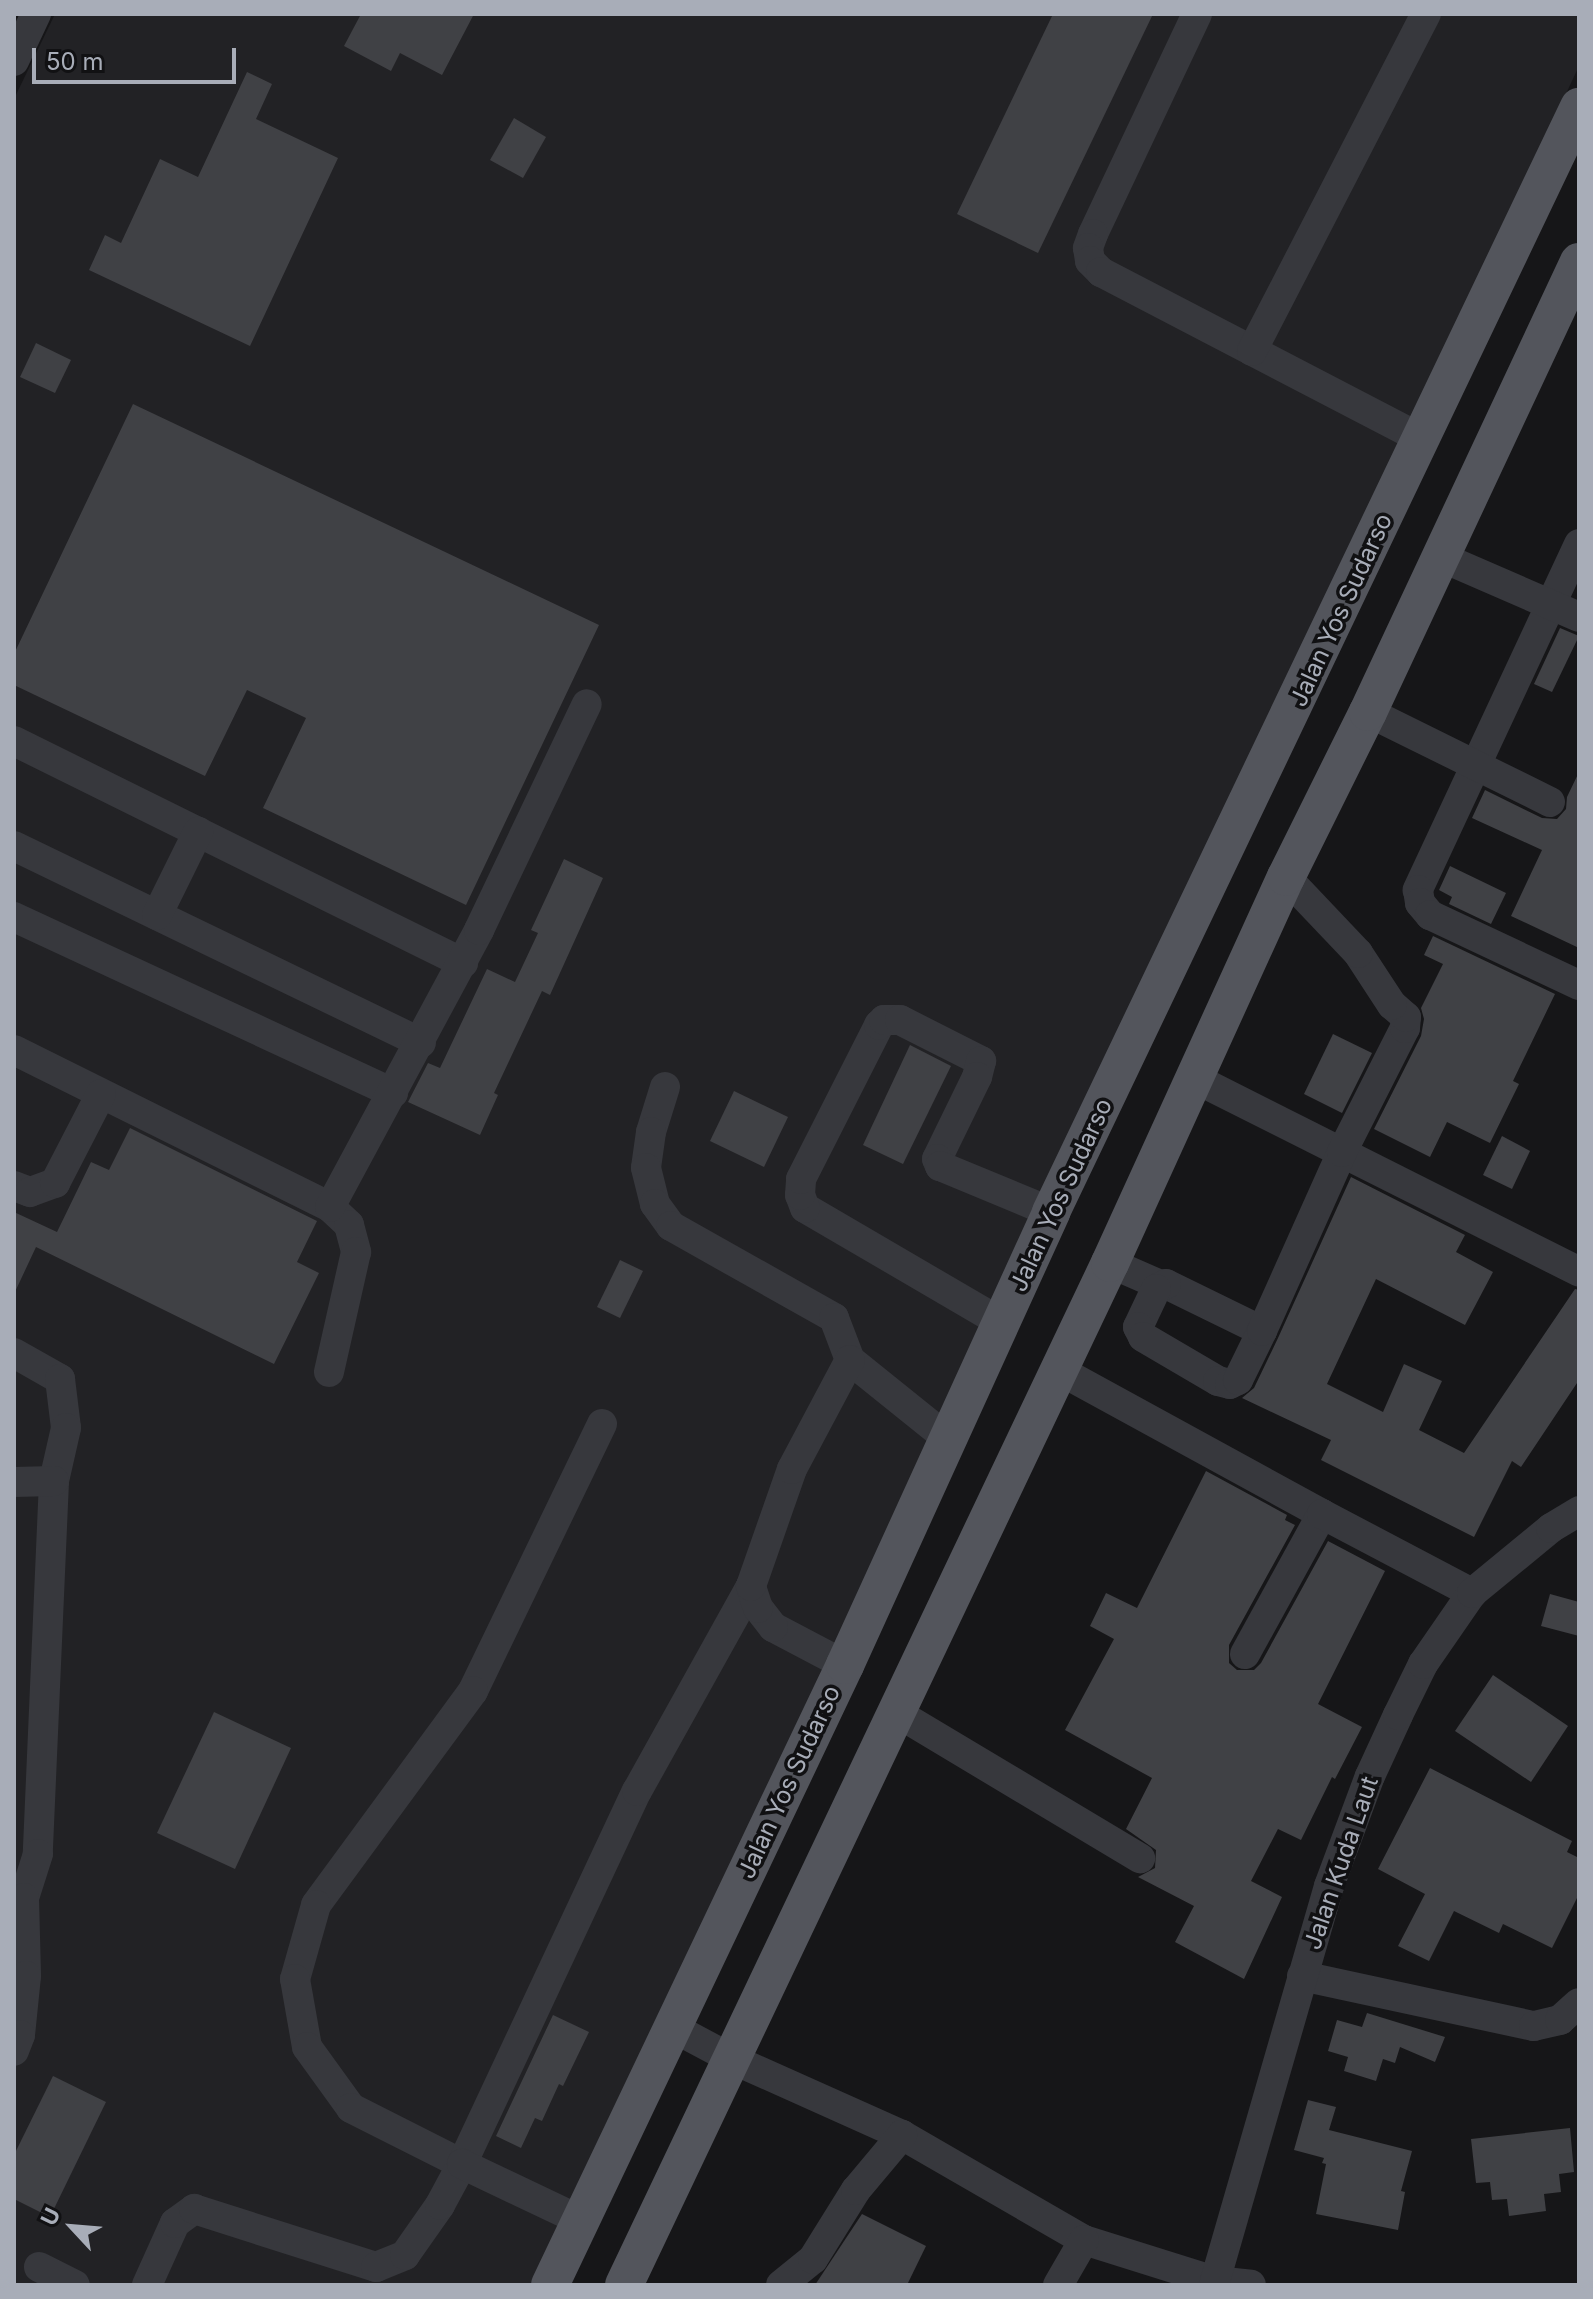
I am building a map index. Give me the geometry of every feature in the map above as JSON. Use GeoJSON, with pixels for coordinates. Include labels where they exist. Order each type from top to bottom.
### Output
{"type":"FeatureCollection","features":[{"type":"Feature","properties":{"kind":"main road","name":"Jalan Yos Sudarso"},"geometry":{"type":"LineString","coordinates":[[550,2285],[845,1665],[1051,1212],[1579,107]]}},
{"type":"Feature","properties":{"kind":"main road"},"geometry":{"type":"LineString","coordinates":[[624,2285],[894,1711],[1110,1263],[1286,877],[1368,712],[1579,262]]}},
{"type":"Feature","properties":{"kind":"street"},"geometry":{"type":"LineString","coordinates":[[14,61],[36,14]]}},
{"type":"Feature","properties":{"kind":"street"},"geometry":{"type":"LineString","coordinates":[[1197,14],[1093,234],[1088,248],[1090,261],[1101,272],[1422,439]]}},
{"type":"Feature","properties":{"kind":"street"},"geometry":{"type":"LineString","coordinates":[[1252,351],[1426,14]]}},
{"type":"Feature","properties":{"kind":"street"},"geometry":{"type":"LineString","coordinates":[[1579,544],[1418,890],[1420,903],[1430,915],[1579,985]]}},
{"type":"Feature","properties":{"kind":"street"},"geometry":{"type":"LineString","coordinates":[[1441,557],[1579,617]]}},
{"type":"Feature","properties":{"kind":"street"},"geometry":{"type":"LineString","coordinates":[[330,1207],[463,963],[587,704]]}},
{"type":"Feature","properties":{"kind":"street"},"geometry":{"type":"LineString","coordinates":[[1368,712],[1550,802]]}},
{"type":"Feature","properties":{"kind":"street"},"geometry":{"type":"LineString","coordinates":[[14,741],[463,963]]}},
{"type":"Feature","properties":{"kind":"street"},"geometry":{"type":"LineString","coordinates":[[157,915],[198,832]]}},
{"type":"Feature","properties":{"kind":"street"},"geometry":{"type":"LineString","coordinates":[[14,846],[421,1043]]}},
{"type":"Feature","properties":{"kind":"street"},"geometry":{"type":"LineString","coordinates":[[1160,1285],[1138,1322],[1139,1331],[1218,1381],[1230,1384],[1238,1380],[1342,1152],[1405,1028],[1406,1017],[1392,1005],[1358,953],[1286,877]]}},
{"type":"Feature","properties":{"kind":"street"},"geometry":{"type":"LineString","coordinates":[[14,917],[393,1093]]}},
{"type":"Feature","properties":{"kind":"street"},"geometry":{"type":"LineString","coordinates":[[1002,1323],[805,1208],[800,1195],[801,1179],[884,1020],[900,1020],[981,1061],[977,1077],[937,1159],[940,1166],[1051,1212]]}},
{"type":"Feature","properties":{"kind":"street"},"geometry":{"type":"LineString","coordinates":[[14,1050],[330,1207],[349,1225],[356,1252],[329,1372]]}},
{"type":"Feature","properties":{"kind":"street"},"geometry":{"type":"LineString","coordinates":[[1194,1078],[1579,1272]]}},
{"type":"Feature","properties":{"kind":"street"},"geometry":{"type":"LineString","coordinates":[[665,1087],[651,1132],[646,1168],[655,1204],[671,1226],[834,1318],[850,1360],[947,1438]]}},
{"type":"Feature","properties":{"kind":"street"},"geometry":{"type":"LineString","coordinates":[[14,1186],[30,1192],[55,1183],[101,1094]]}},
{"type":"Feature","properties":{"kind":"street"},"geometry":{"type":"LineString","coordinates":[[1110,1263],[1160,1285],[1174,1285],[1262,1331]]}},
{"type":"Feature","properties":{"kind":"street"},"geometry":{"type":"LineString","coordinates":[[14,1353],[60,1379],[66,1428],[54,1481],[38,1854],[24,1898],[26,1976],[20,2035],[14,2051]]}},
{"type":"Feature","properties":{"kind":"street"},"geometry":{"type":"LineString","coordinates":[[147,2285],[175,2223],[194,2209],[376,2267],[405,2255],[440,2205],[462,2164],[637,1791],[751,1586],[792,1469],[850,1360]]}},
{"type":"Feature","properties":{"kind":"street"},"geometry":{"type":"LineString","coordinates":[[1057,1369],[1472,1593]]}},
{"type":"Feature","properties":{"kind":"street"},"geometry":{"type":"LineString","coordinates":[[580,2220],[351,2108],[307,2047],[295,1979],[316,1905],[473,1691],[602,1424]]}},
{"type":"Feature","properties":{"kind":"street"},"geometry":{"type":"LineString","coordinates":[[14,1482],[54,1481]]}},
{"type":"Feature","properties":{"kind":"street","name":"Jalan Kuda Laut"},"geometry":{"type":"LineString","coordinates":[[1215,2281],[1329,1886],[1375,1764],[1423,1664],[1472,1593],[1551,1528],[1579,1511]]}},
{"type":"Feature","properties":{"kind":"street"},"geometry":{"type":"LineString","coordinates":[[1245,1654],[1322,1514]]}},
{"type":"Feature","properties":{"kind":"street"},"geometry":{"type":"LineString","coordinates":[[751,1586],[758,1608],[773,1627],[845,1665]]}},
{"type":"Feature","properties":{"kind":"street"},"geometry":{"type":"LineString","coordinates":[[894,1711],[1140,1858]]}},
{"type":"Feature","properties":{"kind":"street"},"geometry":{"type":"LineString","coordinates":[[1302,1976],[1534,2026],[1560,2020],[1579,2003]]}},
{"type":"Feature","properties":{"kind":"street"},"geometry":{"type":"LineString","coordinates":[[672,2027],[732,2059],[902,2135],[1084,2240],[1215,2281],[1251,2285]]}},
{"type":"Feature","properties":{"kind":"street"},"geometry":{"type":"LineString","coordinates":[[781,2285],[813,2259],[856,2190],[902,2135]]}},
{"type":"Feature","properties":{"kind":"street"},"geometry":{"type":"LineString","coordinates":[[1058,2285],[1084,2240]]}},
{"type":"Feature","properties":{"kind":"street"},"geometry":{"type":"LineString","coordinates":[[39,2267],[75,2285]]}},
{"type":"Feature","properties":{"kind":"shaded area"},"geometry":{"type":"Polygon","coordinates":[[[55,14],[1579,14],[1579,66],[538,2285],[14,2285],[14,99],[55,14]]]}},
{"type":"Feature","properties":{"kind":"building"},"geometry":{"type":"Polygon","coordinates":[[[361,14],[474,14],[442,75],[400,53],[391,71],[344,46],[361,14]]]}},
{"type":"Feature","properties":{"kind":"building"},"geometry":{"type":"Polygon","coordinates":[[[1053,14],[1153,14],[1038,253],[957,214],[1053,14]]]}},
{"type":"Feature","properties":{"kind":"building"},"geometry":{"type":"Polygon","coordinates":[[[247,72],[272,84],[256,119],[338,158],[250,346],[89,270],[105,235],[121,243],[160,159],[198,177],[247,72]]]}},
{"type":"Feature","properties":{"kind":"building"},"geometry":{"type":"Polygon","coordinates":[[[514,118],[546,137],[523,178],[490,160],[514,118]]]}},
{"type":"Feature","properties":{"kind":"building"},"geometry":{"type":"Polygon","coordinates":[[[36,343],[71,360],[55,393],[20,377],[36,343]]]}},
{"type":"Feature","properties":{"kind":"building"},"geometry":{"type":"Polygon","coordinates":[[[133,404],[599,625],[466,905],[263,808],[306,718],[247,690],[205,776],[14,685],[14,654],[133,404]]]}},
{"type":"Feature","properties":{"kind":"building"},"geometry":{"type":"Polygon","coordinates":[[[1560,628],[1579,636],[1552,692],[1534,684],[1560,628]]]}},
{"type":"Feature","properties":{"kind":"building"},"geometry":{"type":"Polygon","coordinates":[[[1579,772],[1579,948],[1511,916],[1542,850],[1472,818],[1485,790],[1542,818],[1557,819],[1566,809],[1567,797],[1579,772]]]}},
{"type":"Feature","properties":{"kind":"building"},"geometry":{"type":"Polygon","coordinates":[[[564,859],[603,878],[550,995],[542,991],[494,1093],[498,1095],[480,1135],[408,1102],[428,1063],[440,1068],[487,969],[515,982],[538,933],[531,930],[564,859]]]}},
{"type":"Feature","properties":{"kind":"building"},"geometry":{"type":"Polygon","coordinates":[[[1450,866],[1506,893],[1491,924],[1449,904],[1452,897],[1439,890],[1450,866]]]}},
{"type":"Feature","properties":{"kind":"building"},"geometry":{"type":"Polygon","coordinates":[[[1433,936],[1555,994],[1513,1081],[1519,1084],[1490,1143],[1447,1122],[1430,1157],[1374,1129],[1421,1036],[1424,1019],[1421,1008],[1443,964],[1424,955],[1433,936]]]}},
{"type":"Feature","properties":{"kind":"building"},"geometry":{"type":"Polygon","coordinates":[[[1333,1034],[1372,1053],[1342,1113],[1304,1094],[1333,1034]]]}},
{"type":"Feature","properties":{"kind":"building"},"geometry":{"type":"Polygon","coordinates":[[[910,1045],[951,1066],[903,1164],[863,1145],[910,1045]]]}},
{"type":"Feature","properties":{"kind":"building"},"geometry":{"type":"Polygon","coordinates":[[[734,1091],[788,1117],[764,1167],[710,1141],[734,1091]]]}},
{"type":"Feature","properties":{"kind":"building"},"geometry":{"type":"Polygon","coordinates":[[[130,1128],[317,1221],[297,1262],[319,1273],[274,1364],[36,1247],[14,1294],[14,1212],[57,1232],[91,1162],[109,1170],[130,1128]]]}},
{"type":"Feature","properties":{"kind":"building"},"geometry":{"type":"Polygon","coordinates":[[[1502,1136],[1530,1151],[1512,1189],[1483,1175],[1502,1136]]]}},
{"type":"Feature","properties":{"kind":"building"},"geometry":{"type":"Polygon","coordinates":[[[1351,1177],[1465,1235],[1456,1252],[1493,1272],[1465,1325],[1376,1279],[1327,1384],[1383,1412],[1404,1364],[1442,1381],[1419,1430],[1464,1453],[1575,1289],[1579,1290],[1579,1380],[1521,1467],[1512,1461],[1474,1537],[1321,1460],[1331,1440],[1242,1398],[1254,1388],[1351,1177]]]}},
{"type":"Feature","properties":{"kind":"building"},"geometry":{"type":"Polygon","coordinates":[[[620,1260],[643,1271],[620,1318],[597,1307],[620,1260]]]}},
{"type":"Feature","properties":{"kind":"building"},"geometry":{"type":"Polygon","coordinates":[[[1206,1471],[1287,1515],[1285,1520],[1295,1525],[1229,1645],[1229,1663],[1237,1670],[1254,1670],[1261,1663],[1328,1541],[1385,1571],[1318,1704],[1362,1727],[1335,1779],[1332,1777],[1301,1840],[1278,1829],[1251,1881],[1282,1897],[1244,1979],[1175,1942],[1194,1906],[1138,1877],[1155,1868],[1156,1850],[1126,1829],[1152,1778],[1065,1730],[1114,1639],[1090,1626],[1106,1593],[1137,1608],[1206,1471]]]}},
{"type":"Feature","properties":{"kind":"building"},"geometry":{"type":"Polygon","coordinates":[[[1550,1594],[1579,1602],[1579,1636],[1541,1626],[1550,1594]]]}},
{"type":"Feature","properties":{"kind":"building"},"geometry":{"type":"Polygon","coordinates":[[[1493,1675],[1568,1726],[1531,1782],[1455,1731],[1493,1675]]]}},
{"type":"Feature","properties":{"kind":"building"},"geometry":{"type":"Polygon","coordinates":[[[214,1712],[291,1748],[235,1869],[157,1833],[214,1712]]]}},
{"type":"Feature","properties":{"kind":"building"},"geometry":{"type":"Polygon","coordinates":[[[1430,1768],[1572,1841],[1567,1852],[1579,1858],[1579,1894],[1552,1948],[1503,1924],[1499,1933],[1454,1911],[1429,1961],[1398,1946],[1425,1894],[1378,1869],[1430,1768]]]}},
{"type":"Feature","properties":{"kind":"building"},"geometry":{"type":"Polygon","coordinates":[[[1367,2013],[1445,2037],[1435,2062],[1400,2047],[1395,2063],[1383,2059],[1376,2081],[1344,2071],[1348,2057],[1328,2051],[1337,2020],[1362,2027],[1367,2013]]]}},
{"type":"Feature","properties":{"kind":"building"},"geometry":{"type":"Polygon","coordinates":[[[553,2015],[589,2032],[563,2086],[559,2084],[542,2121],[535,2118],[521,2148],[496,2136],[553,2015]]]}},
{"type":"Feature","properties":{"kind":"building"},"geometry":{"type":"Polygon","coordinates":[[[53,2076],[106,2102],[50,2217],[14,2199],[14,2155],[53,2076]]]}},
{"type":"Feature","properties":{"kind":"building"},"geometry":{"type":"Polygon","coordinates":[[[1308,2100],[1336,2107],[1329,2130],[1412,2151],[1401,2191],[1405,2192],[1398,2230],[1316,2214],[1326,2164],[1322,2163],[1324,2158],[1294,2150],[1308,2100]]]}},
{"type":"Feature","properties":{"kind":"building"},"geometry":{"type":"Polygon","coordinates":[[[1570,2128],[1574,2172],[1559,2174],[1561,2192],[1544,2194],[1546,2211],[1509,2216],[1507,2199],[1492,2200],[1490,2182],[1476,2183],[1471,2139],[1570,2128]]]}},
{"type":"Feature","properties":{"kind":"building"},"geometry":{"type":"Polygon","coordinates":[[[862,2214],[926,2246],[907,2285],[815,2285],[862,2214]]]}}]}
